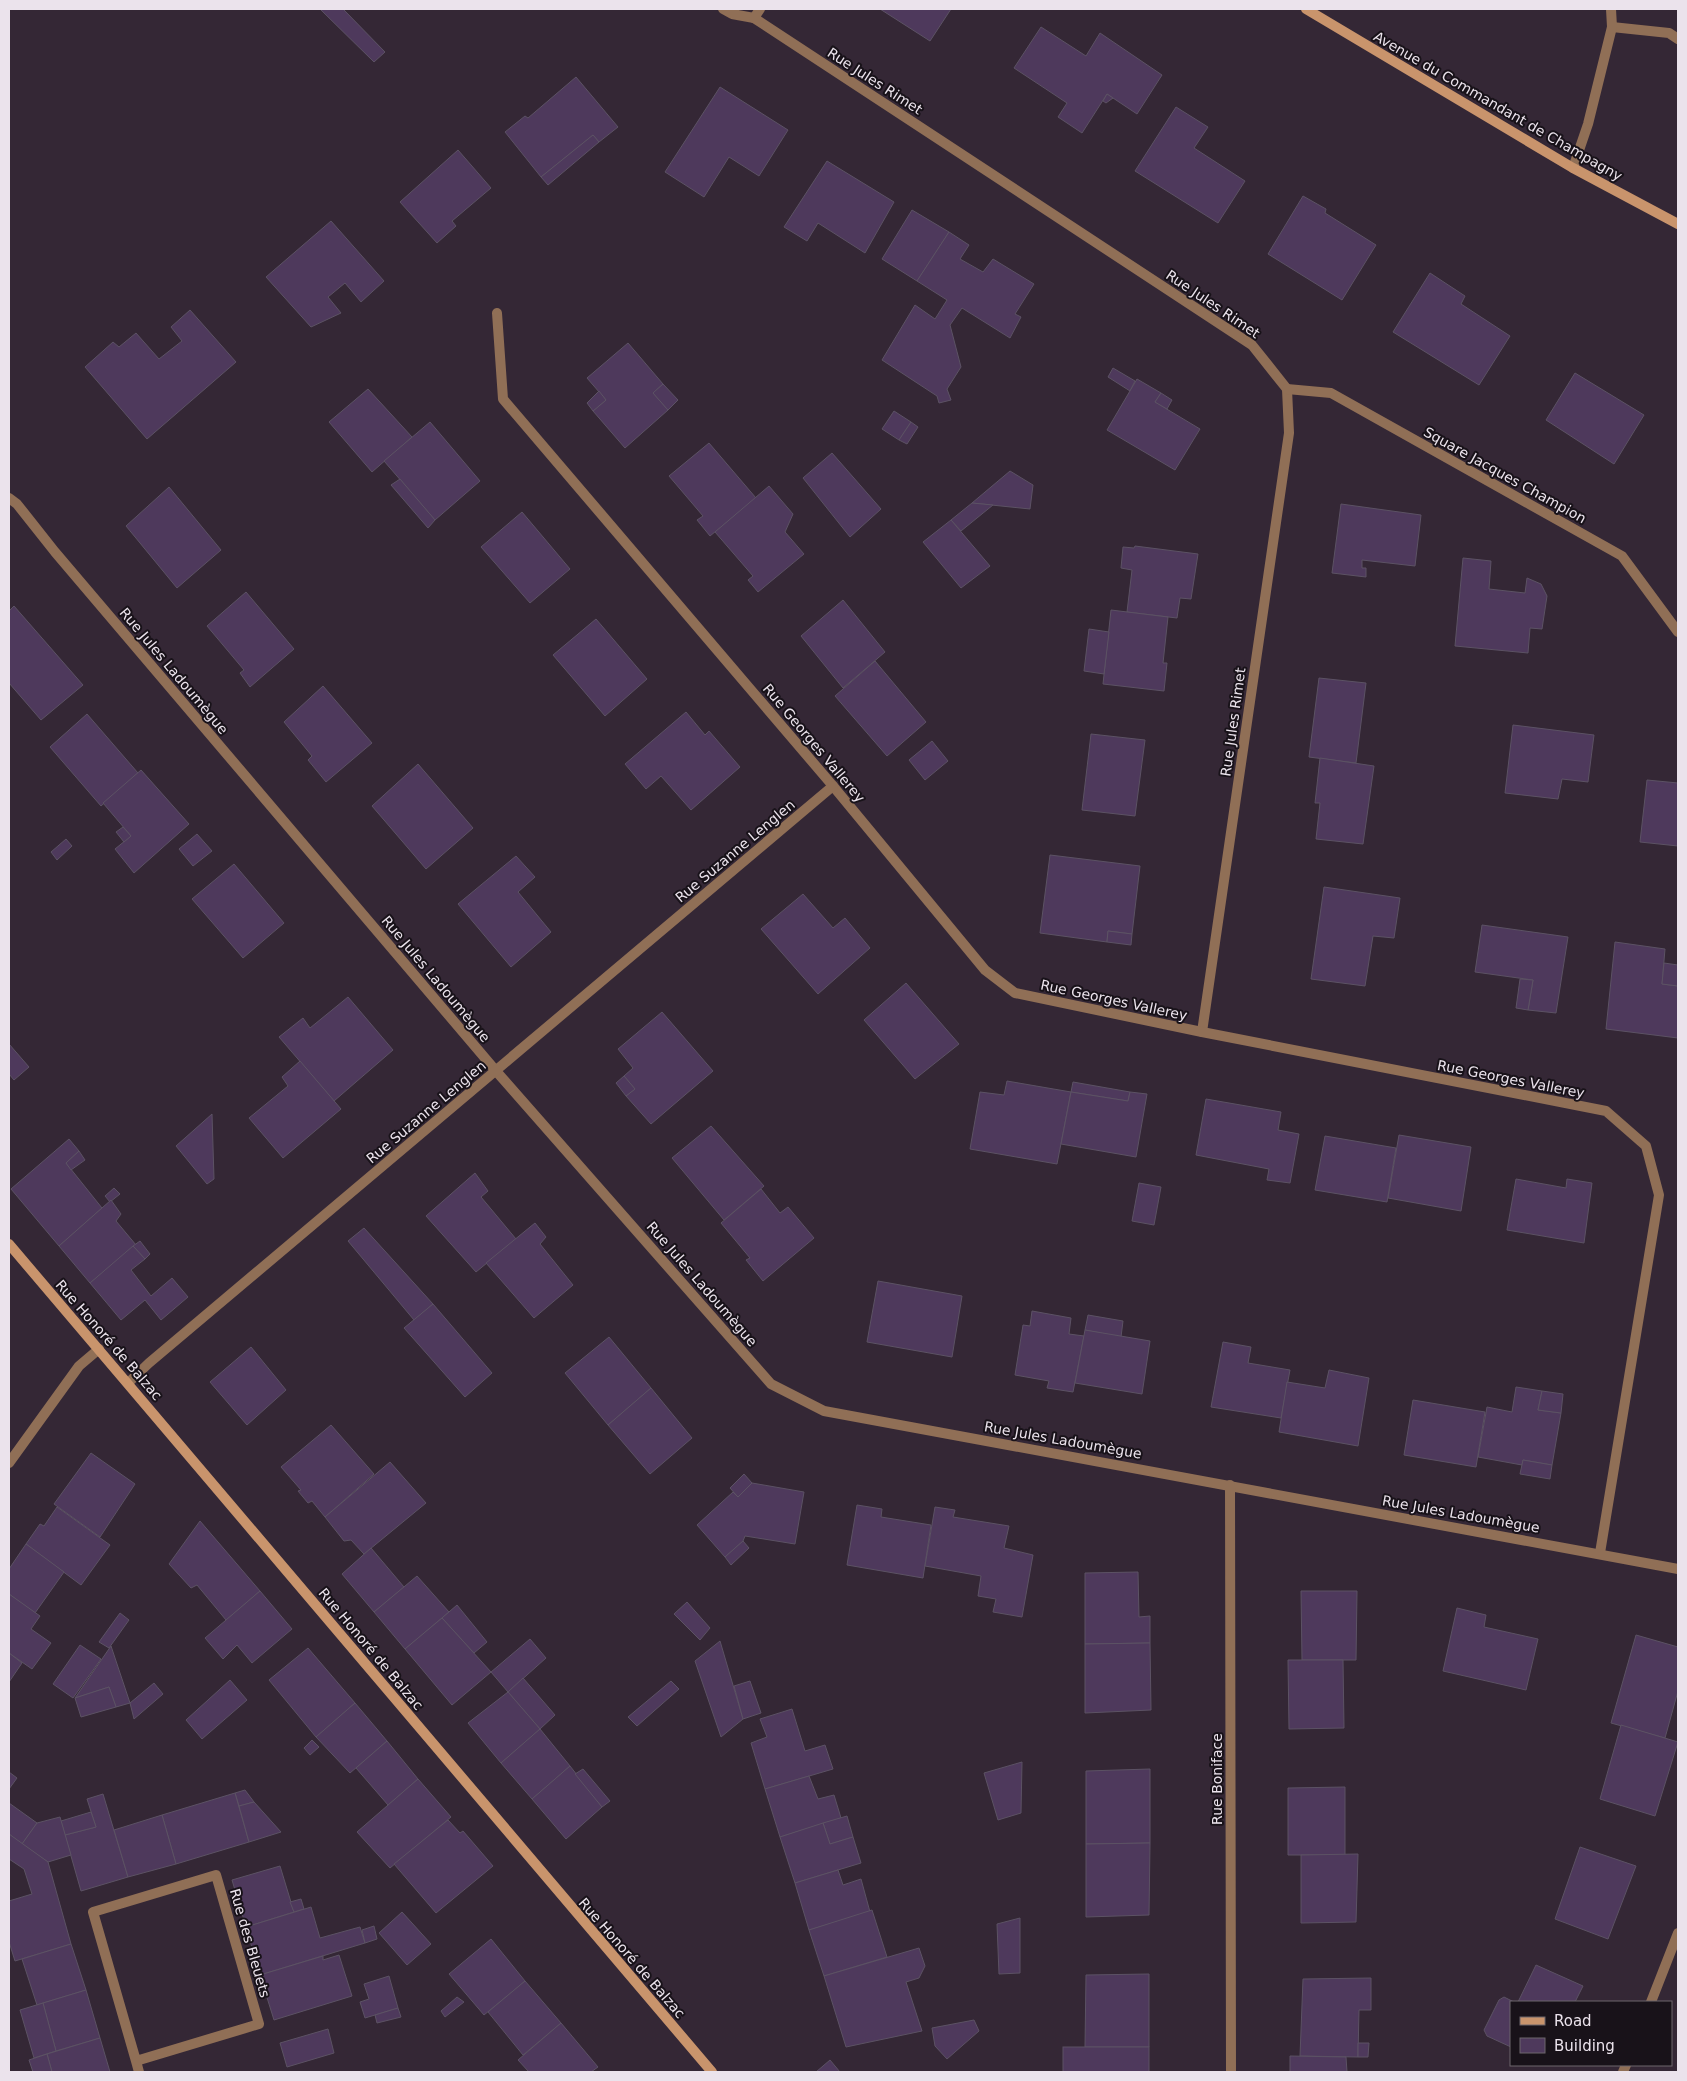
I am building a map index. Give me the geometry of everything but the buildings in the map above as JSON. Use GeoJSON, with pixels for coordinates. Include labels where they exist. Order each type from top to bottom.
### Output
{"type":"FeatureCollection","features":[{"type":"Feature","properties":{"kind":"street"},"geometry":{"type":"LineString","coordinates":[[723,9],[732,14],[754,18],[760,9]]}},
{"type":"Feature","properties":{"kind":"street","name":"Avenue du Commandant de Champagny"},"geometry":{"type":"LineString","coordinates":[[1306,9],[1574,168],[1678,224]]}},
{"type":"Feature","properties":{"kind":"street"},"geometry":{"type":"LineString","coordinates":[[1574,168],[1588,124],[1612,27],[1611,9]]}},
{"type":"Feature","properties":{"kind":"street","name":"Rue Jules Rimet"},"geometry":{"type":"LineString","coordinates":[[754,18],[1252,345],[1288,389],[1289,433],[1202,1032]]}},
{"type":"Feature","properties":{"kind":"street"},"geometry":{"type":"LineString","coordinates":[[1612,27],[1669,33],[1678,40]]}},
{"type":"Feature","properties":{"kind":"street","name":"Rue Georges Vallerey"},"geometry":{"type":"LineString","coordinates":[[497,313],[502,399],[833,786],[985,970],[1014,993],[1606,1111],[1646,1146],[1659,1195],[1600,1554]]}},
{"type":"Feature","properties":{"kind":"street","name":"Square Jacques Champion"},"geometry":{"type":"LineString","coordinates":[[1288,389],[1331,393],[1622,556],[1678,632]]}},
{"type":"Feature","properties":{"kind":"street","name":"Rue Jules Ladoumègue"},"geometry":{"type":"LineString","coordinates":[[9,498],[17,504],[61,559],[496,1071],[771,1384],[824,1411],[1678,1569]]}},
{"type":"Feature","properties":{"kind":"street","name":"Rue Suzanne Lenglen"},"geometry":{"type":"LineString","coordinates":[[128,1382],[833,786]]}},
{"type":"Feature","properties":{"kind":"street","name":"Rue Honoré de Balzac"},"geometry":{"type":"LineString","coordinates":[[9,1244],[712,2072]]}},
{"type":"Feature","properties":{"kind":"street"},"geometry":{"type":"LineString","coordinates":[[9,1463],[79,1366],[98,1349]]}},
{"type":"Feature","properties":{"kind":"street","name":"Rue Boniface"},"geometry":{"type":"LineString","coordinates":[[1230,1485],[1231,2072]]}},
{"type":"Feature","properties":{"kind":"street","name":"Rue des Bleuets"},"geometry":{"type":"LineString","coordinates":[[136,2061],[259,2024],[216,1875],[93,1912],[139,2072]]}},
{"type":"Feature","properties":{"kind":"street"},"geometry":{"type":"LineString","coordinates":[[1651,2001],[1678,1933]]}}]}
